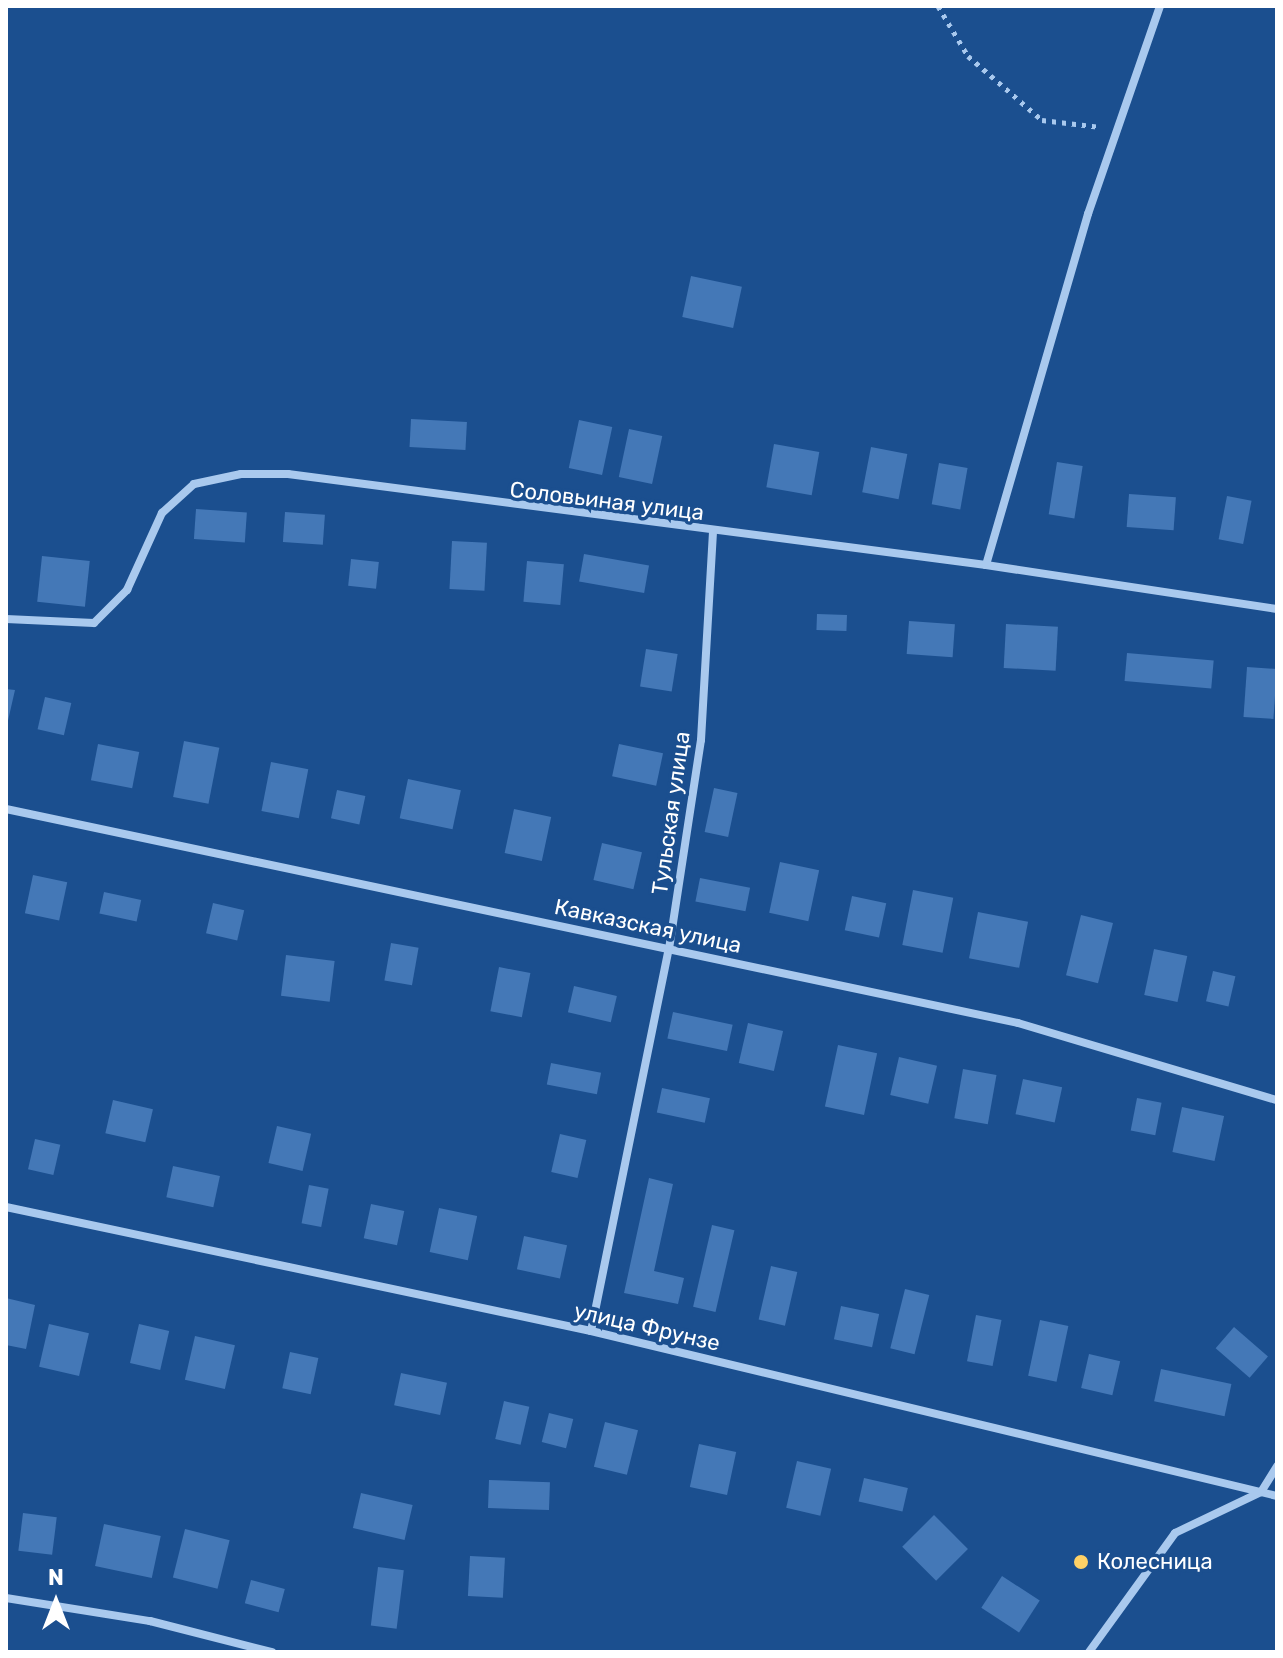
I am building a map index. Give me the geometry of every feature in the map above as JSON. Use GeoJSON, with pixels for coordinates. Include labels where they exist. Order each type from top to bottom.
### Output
{"type":"FeatureCollection","features":[{"type":"Feature","properties":{"kind":"street"},"geometry":{"type":"LineString","coordinates":[[986,565],[1118,128],[1160,6]]}},
{"type":"Feature","properties":{"kind":"street","name":"Соловьиная улица"},"geometry":{"type":"LineString","coordinates":[[6,619],[94,623],[127,590],[162,513],[194,484],[241,474],[288,474],[713,532],[986,565],[1277,609]]}},
{"type":"Feature","properties":{"kind":"street","name":"Тульская улица"},"geometry":{"type":"LineString","coordinates":[[591,1331],[669,949],[701,740],[713,532]]}},
{"type":"Feature","properties":{"kind":"street","name":"Кавказская улица"},"geometry":{"type":"LineString","coordinates":[[6,809],[1018,1023],[1277,1100]]}},
{"type":"Feature","properties":{"kind":"street","name":"улица Фрунзе"},"geometry":{"type":"LineString","coordinates":[[6,1207],[591,1331],[1277,1496]]}},
{"type":"Feature","properties":{"kind":"street"},"geometry":{"type":"LineString","coordinates":[[1089,1652],[1175,1533],[1261,1492],[1277,1466]]}},
{"type":"Feature","properties":{"kind":"street"},"geometry":{"type":"LineString","coordinates":[[6,1598],[150,1621],[272,1652]]}},
{"type":"Feature","properties":{"kind":"path"},"geometry":{"type":"LineString","coordinates":[[938,6],[968,56],[1042,120],[1118,128]]}},
{"type":"Feature","properties":{"kind":"building"},"geometry":{"type":"Polygon","coordinates":[[[691,276],[742,287],[733,328],[682,317],[691,276]]]}},
{"type":"Feature","properties":{"kind":"building"},"geometry":{"type":"Polygon","coordinates":[[[411,419],[467,422],[465,450],[410,447],[411,419]]]}},
{"type":"Feature","properties":{"kind":"building"},"geometry":{"type":"Polygon","coordinates":[[[579,420],[612,427],[602,475],[569,468],[579,420]]]}},
{"type":"Feature","properties":{"kind":"building"},"geometry":{"type":"Polygon","coordinates":[[[629,429],[662,436],[652,484],[619,477],[629,429]]]}},
{"type":"Feature","properties":{"kind":"building"},"geometry":{"type":"Polygon","coordinates":[[[774,444],[819,452],[812,495],[766,487],[774,444]]]}},
{"type":"Feature","properties":{"kind":"building"},"geometry":{"type":"Polygon","coordinates":[[[871,447],[907,454],[899,499],[862,492],[871,447]]]}},
{"type":"Feature","properties":{"kind":"building"},"geometry":{"type":"Polygon","coordinates":[[[1057,462],[1083,466],[1074,518],[1049,514],[1057,462]]]}},
{"type":"Feature","properties":{"kind":"building"},"geometry":{"type":"Polygon","coordinates":[[[939,463],[968,468],[960,509],[932,504],[939,463]]]}},
{"type":"Feature","properties":{"kind":"building"},"geometry":{"type":"Polygon","coordinates":[[[1129,494],[1176,497],[1174,530],[1127,527],[1129,494]]]}},
{"type":"Feature","properties":{"kind":"building"},"geometry":{"type":"Polygon","coordinates":[[[1227,496],[1252,501],[1243,544],[1219,539],[1227,496]]]}},
{"type":"Feature","properties":{"kind":"building"},"geometry":{"type":"Polygon","coordinates":[[[196,509],[247,513],[245,542],[194,539],[196,509]]]}},
{"type":"Feature","properties":{"kind":"building"},"geometry":{"type":"Polygon","coordinates":[[[285,512],[325,515],[323,545],[283,542],[285,512]]]}},
{"type":"Feature","properties":{"kind":"building"},"geometry":{"type":"Polygon","coordinates":[[[452,541],[487,543],[484,591],[449,589],[452,541]]]}},
{"type":"Feature","properties":{"kind":"building"},"geometry":{"type":"Polygon","coordinates":[[[584,554],[649,565],[644,593],[579,582],[584,554]]]}},
{"type":"Feature","properties":{"kind":"building"},"geometry":{"type":"Polygon","coordinates":[[[42,556],[90,561],[85,607],[37,602],[42,556]]]}},
{"type":"Feature","properties":{"kind":"building"},"geometry":{"type":"Polygon","coordinates":[[[351,559],[379,562],[376,589],[348,586],[351,559]]]}},
{"type":"Feature","properties":{"kind":"building"},"geometry":{"type":"Polygon","coordinates":[[[527,561],[564,564],[560,605],[523,602],[527,561]]]}},
{"type":"Feature","properties":{"kind":"building"},"geometry":{"type":"Polygon","coordinates":[[[817,614],[847,615],[846,631],[816,630],[817,614]]]}},
{"type":"Feature","properties":{"kind":"building"},"geometry":{"type":"Polygon","coordinates":[[[909,621],[955,624],[953,657],[907,654],[909,621]]]}},
{"type":"Feature","properties":{"kind":"building"},"geometry":{"type":"Polygon","coordinates":[[[1006,624],[1058,627],[1056,671],[1004,668],[1006,624]]]}},
{"type":"Feature","properties":{"kind":"building"},"geometry":{"type":"Polygon","coordinates":[[[646,649],[678,654],[672,692],[640,687],[646,649]]]}},
{"type":"Feature","properties":{"kind":"building"},"geometry":{"type":"Polygon","coordinates":[[[1127,653],[1214,661],[1211,688],[1125,681],[1127,653]]]}},
{"type":"Feature","properties":{"kind":"building"},"geometry":{"type":"Polygon","coordinates":[[[1247,667],[1277,669],[1273,719],[1244,717],[1247,667]]]}},
{"type":"Feature","properties":{"kind":"building"},"geometry":{"type":"Polygon","coordinates":[[[6,689],[15,690],[7,725],[6,725],[6,689]]]}},
{"type":"Feature","properties":{"kind":"building"},"geometry":{"type":"Polygon","coordinates":[[[45,697],[71,703],[64,735],[38,729],[45,697]]]}},
{"type":"Feature","properties":{"kind":"building"},"geometry":{"type":"Polygon","coordinates":[[[184,741],[219,748],[208,804],[173,797],[184,741]]]}},
{"type":"Feature","properties":{"kind":"building"},"geometry":{"type":"Polygon","coordinates":[[[98,744],[139,752],[132,788],[91,780],[98,744]]]}},
{"type":"Feature","properties":{"kind":"building"},"geometry":{"type":"Polygon","coordinates":[[[619,744],[663,753],[656,786],[612,776],[619,744]]]}},
{"type":"Feature","properties":{"kind":"building"},"geometry":{"type":"Polygon","coordinates":[[[271,762],[308,769],[299,818],[261,811],[271,762]]]}},
{"type":"Feature","properties":{"kind":"building"},"geometry":{"type":"Polygon","coordinates":[[[408,779],[461,790],[453,829],[400,818],[408,779]]]}},
{"type":"Feature","properties":{"kind":"building"},"geometry":{"type":"Polygon","coordinates":[[[714,788],[737,793],[728,837],[705,832],[714,788]]]}},
{"type":"Feature","properties":{"kind":"building"},"geometry":{"type":"Polygon","coordinates":[[[337,790],[365,796],[359,824],[331,818],[337,790]]]}},
{"type":"Feature","properties":{"kind":"building"},"geometry":{"type":"Polygon","coordinates":[[[514,809],[551,817],[542,861],[505,853],[514,809]]]}},
{"type":"Feature","properties":{"kind":"building"},"geometry":{"type":"Polygon","coordinates":[[[602,843],[642,852],[633,889],[593,880],[602,843]]]}},
{"type":"Feature","properties":{"kind":"building"},"geometry":{"type":"Polygon","coordinates":[[[780,862],[819,870],[808,921],[769,913],[780,862]]]}},
{"type":"Feature","properties":{"kind":"building"},"geometry":{"type":"Polygon","coordinates":[[[33,875],[67,882],[59,920],[25,913],[33,875]]]}},
{"type":"Feature","properties":{"kind":"building"},"geometry":{"type":"Polygon","coordinates":[[[700,878],[750,888],[745,911],[695,902],[700,878]]]}},
{"type":"Feature","properties":{"kind":"building"},"geometry":{"type":"Polygon","coordinates":[[[913,890],[953,898],[943,953],[902,945],[913,890]]]}},
{"type":"Feature","properties":{"kind":"building"},"geometry":{"type":"Polygon","coordinates":[[[104,892],[141,900],[137,921],[99,914],[104,892]]]}},
{"type":"Feature","properties":{"kind":"building"},"geometry":{"type":"Polygon","coordinates":[[[852,896],[886,903],[879,938],[845,930],[852,896]]]}},
{"type":"Feature","properties":{"kind":"building"},"geometry":{"type":"Polygon","coordinates":[[[213,903],[244,910],[237,940],[206,933],[213,903]]]}},
{"type":"Feature","properties":{"kind":"building"},"geometry":{"type":"Polygon","coordinates":[[[978,912],[1028,922],[1019,968],[969,958],[978,912]]]}},
{"type":"Feature","properties":{"kind":"building"},"geometry":{"type":"Polygon","coordinates":[[[1081,915],[1113,923],[1098,983],[1066,975],[1081,915]]]}},
{"type":"Feature","properties":{"kind":"building"},"geometry":{"type":"Polygon","coordinates":[[[391,943],[419,948],[412,985],[384,980],[391,943]]]}},
{"type":"Feature","properties":{"kind":"building"},"geometry":{"type":"Polygon","coordinates":[[[1154,949],[1187,956],[1177,1002],[1144,995],[1154,949]]]}},
{"type":"Feature","properties":{"kind":"building"},"geometry":{"type":"Polygon","coordinates":[[[286,955],[335,961],[330,1002],[281,996],[286,955]]]}},
{"type":"Feature","properties":{"kind":"building"},"geometry":{"type":"Polygon","coordinates":[[[499,967],[530,973],[522,1017],[490,1011],[499,967]]]}},
{"type":"Feature","properties":{"kind":"building"},"geometry":{"type":"Polygon","coordinates":[[[1213,971],[1235,976],[1228,1006],[1206,1001],[1213,971]]]}},
{"type":"Feature","properties":{"kind":"building"},"geometry":{"type":"Polygon","coordinates":[[[574,986],[617,996],[611,1022],[568,1012],[574,986]]]}},
{"type":"Feature","properties":{"kind":"building"},"geometry":{"type":"Polygon","coordinates":[[[673,1012],[733,1025],[727,1051],[667,1038],[673,1012]]]}},
{"type":"Feature","properties":{"kind":"building"},"geometry":{"type":"Polygon","coordinates":[[[748,1023],[783,1031],[774,1071],[739,1063],[748,1023]]]}},
{"type":"Feature","properties":{"kind":"building"},"geometry":{"type":"Polygon","coordinates":[[[838,1045],[877,1053],[864,1115],[825,1107],[838,1045]]]}},
{"type":"Feature","properties":{"kind":"building"},"geometry":{"type":"Polygon","coordinates":[[[899,1057],[937,1066],[928,1104],[890,1095],[899,1057]]]}},
{"type":"Feature","properties":{"kind":"building"},"geometry":{"type":"Polygon","coordinates":[[[551,1063],[601,1073],[597,1094],[547,1085],[551,1063]]]}},
{"type":"Feature","properties":{"kind":"building"},"geometry":{"type":"Polygon","coordinates":[[[963,1069],[996,1075],[988,1124],[954,1118],[963,1069]]]}},
{"type":"Feature","properties":{"kind":"building"},"geometry":{"type":"Polygon","coordinates":[[[1023,1079],[1062,1087],[1055,1123],[1016,1114],[1023,1079]]]}},
{"type":"Feature","properties":{"kind":"building"},"geometry":{"type":"Polygon","coordinates":[[[662,1088],[710,1098],[705,1123],[657,1112],[662,1088]]]}},
{"type":"Feature","properties":{"kind":"building"},"geometry":{"type":"Polygon","coordinates":[[[1137,1098],[1162,1103],[1155,1135],[1131,1130],[1137,1098]]]}},
{"type":"Feature","properties":{"kind":"building"},"geometry":{"type":"Polygon","coordinates":[[[113,1100],[153,1109],[145,1142],[105,1133],[113,1100]]]}},
{"type":"Feature","properties":{"kind":"building"},"geometry":{"type":"Polygon","coordinates":[[[1182,1107],[1224,1116],[1214,1161],[1172,1152],[1182,1107]]]}},
{"type":"Feature","properties":{"kind":"building"},"geometry":{"type":"Polygon","coordinates":[[[277,1126],[311,1134],[303,1171],[268,1163],[277,1126]]]}},
{"type":"Feature","properties":{"kind":"building"},"geometry":{"type":"Polygon","coordinates":[[[560,1134],[586,1140],[578,1178],[551,1172],[560,1134]]]}},
{"type":"Feature","properties":{"kind":"building"},"geometry":{"type":"Polygon","coordinates":[[[35,1139],[60,1145],[53,1175],[28,1169],[35,1139]]]}},
{"type":"Feature","properties":{"kind":"building"},"geometry":{"type":"Polygon","coordinates":[[[173,1166],[220,1176],[213,1207],[166,1197],[173,1166]]]}},
{"type":"Feature","properties":{"kind":"building"},"geometry":{"type":"Polygon","coordinates":[[[649,1178],[673,1184],[654,1271],[684,1278],[678,1304],[624,1293],[649,1178]]]}},
{"type":"Feature","properties":{"kind":"building"},"geometry":{"type":"Polygon","coordinates":[[[309,1185],[329,1189],[321,1227],[302,1223],[309,1185]]]}},
{"type":"Feature","properties":{"kind":"building"},"geometry":{"type":"Polygon","coordinates":[[[371,1204],[404,1211],[397,1245],[364,1238],[371,1204]]]}},
{"type":"Feature","properties":{"kind":"building"},"geometry":{"type":"Polygon","coordinates":[[[439,1208],[477,1216],[468,1260],[430,1252],[439,1208]]]}},
{"type":"Feature","properties":{"kind":"building"},"geometry":{"type":"Polygon","coordinates":[[[712,1225],[734,1230],[716,1312],[693,1307],[712,1225]]]}},
{"type":"Feature","properties":{"kind":"building"},"geometry":{"type":"Polygon","coordinates":[[[524,1236],[567,1245],[560,1278],[517,1269],[524,1236]]]}},
{"type":"Feature","properties":{"kind":"building"},"geometry":{"type":"Polygon","coordinates":[[[771,1266],[797,1272],[785,1326],[759,1320],[771,1266]]]}},
{"type":"Feature","properties":{"kind":"building"},"geometry":{"type":"Polygon","coordinates":[[[905,1289],[929,1295],[915,1354],[890,1348],[905,1289]]]}},
{"type":"Feature","properties":{"kind":"building"},"geometry":{"type":"Polygon","coordinates":[[[6,1298],[35,1305],[26,1349],[6,1345],[6,1298]]]}},
{"type":"Feature","properties":{"kind":"building"},"geometry":{"type":"Polygon","coordinates":[[[841,1306],[879,1314],[872,1347],[834,1339],[841,1306]]]}},
{"type":"Feature","properties":{"kind":"building"},"geometry":{"type":"Polygon","coordinates":[[[976,1315],[1002,1320],[993,1366],[967,1361],[976,1315]]]}},
{"type":"Feature","properties":{"kind":"building"},"geometry":{"type":"Polygon","coordinates":[[[1040,1320],[1068,1326],[1057,1382],[1028,1376],[1040,1320]]]}},
{"type":"Feature","properties":{"kind":"building"},"geometry":{"type":"Polygon","coordinates":[[[49,1324],[89,1333],[79,1376],[39,1367],[49,1324]]]}},
{"type":"Feature","properties":{"kind":"building"},"geometry":{"type":"Polygon","coordinates":[[[139,1324],[169,1331],[160,1370],[130,1363],[139,1324]]]}},
{"type":"Feature","properties":{"kind":"building"},"geometry":{"type":"Polygon","coordinates":[[[1234,1327],[1268,1357],[1250,1378],[1216,1348],[1234,1327]]]}},
{"type":"Feature","properties":{"kind":"building"},"geometry":{"type":"Polygon","coordinates":[[[195,1336],[235,1345],[225,1389],[185,1380],[195,1336]]]}},
{"type":"Feature","properties":{"kind":"building"},"geometry":{"type":"Polygon","coordinates":[[[290,1352],[318,1358],[311,1394],[282,1388],[290,1352]]]}},
{"type":"Feature","properties":{"kind":"building"},"geometry":{"type":"Polygon","coordinates":[[[1089,1354],[1120,1361],[1112,1395],[1081,1388],[1089,1354]]]}},
{"type":"Feature","properties":{"kind":"building"},"geometry":{"type":"Polygon","coordinates":[[[1161,1369],[1231,1384],[1225,1416],[1154,1401],[1161,1369]]]}},
{"type":"Feature","properties":{"kind":"building"},"geometry":{"type":"Polygon","coordinates":[[[401,1373],[447,1383],[440,1415],[394,1405],[401,1373]]]}},
{"type":"Feature","properties":{"kind":"building"},"geometry":{"type":"Polygon","coordinates":[[[504,1401],[529,1407],[521,1445],[495,1439],[504,1401]]]}},
{"type":"Feature","properties":{"kind":"building"},"geometry":{"type":"Polygon","coordinates":[[[549,1413],[573,1419],[566,1448],[542,1442],[549,1413]]]}},
{"type":"Feature","properties":{"kind":"building"},"geometry":{"type":"Polygon","coordinates":[[[605,1422],[638,1430],[627,1475],[594,1467],[605,1422]]]}},
{"type":"Feature","properties":{"kind":"building"},"geometry":{"type":"Polygon","coordinates":[[[699,1444],[736,1452],[727,1495],[690,1487],[699,1444]]]}},
{"type":"Feature","properties":{"kind":"building"},"geometry":{"type":"Polygon","coordinates":[[[797,1461],[831,1469],[820,1516],[786,1508],[797,1461]]]}},
{"type":"Feature","properties":{"kind":"building"},"geometry":{"type":"Polygon","coordinates":[[[864,1478],[908,1488],[902,1512],[859,1501],[864,1478]]]}},
{"type":"Feature","properties":{"kind":"building"},"geometry":{"type":"Polygon","coordinates":[[[489,1480],[550,1482],[549,1510],[488,1508],[489,1480]]]}},
{"type":"Feature","properties":{"kind":"building"},"geometry":{"type":"Polygon","coordinates":[[[361,1493],[413,1505],[405,1540],[353,1528],[361,1493]]]}},
{"type":"Feature","properties":{"kind":"building"},"geometry":{"type":"Polygon","coordinates":[[[23,1513],[57,1517],[52,1555],[18,1551],[23,1513]]]}},
{"type":"Feature","properties":{"kind":"building"},"geometry":{"type":"Polygon","coordinates":[[[934,1515],[968,1549],[936,1581],[902,1547],[934,1515]]]}},
{"type":"Feature","properties":{"kind":"building"},"geometry":{"type":"Polygon","coordinates":[[[104,1524],[161,1536],[152,1578],[95,1566],[104,1524]]]}},
{"type":"Feature","properties":{"kind":"building"},"geometry":{"type":"Polygon","coordinates":[[[185,1529],[230,1540],[218,1589],[173,1578],[185,1529]]]}},
{"type":"Feature","properties":{"kind":"building"},"geometry":{"type":"Polygon","coordinates":[[[470,1556],[505,1558],[503,1598],[468,1596],[470,1556]]]}},
{"type":"Feature","properties":{"kind":"building"},"geometry":{"type":"Polygon","coordinates":[[[378,1567],[404,1570],[397,1629],[371,1626],[378,1567]]]}},
{"type":"Feature","properties":{"kind":"building"},"geometry":{"type":"Polygon","coordinates":[[[1002,1576],[1040,1601],[1019,1632],[981,1608],[1002,1576]]]}},
{"type":"Feature","properties":{"kind":"building"},"geometry":{"type":"Polygon","coordinates":[[[251,1580],[285,1589],[279,1612],[245,1603],[251,1580]]]}},
{"type":"Feature","properties":{"kind":"place","name":"Колесница"},"geometry":{"type":"Point","coordinates":[1081,1562]}}]}
